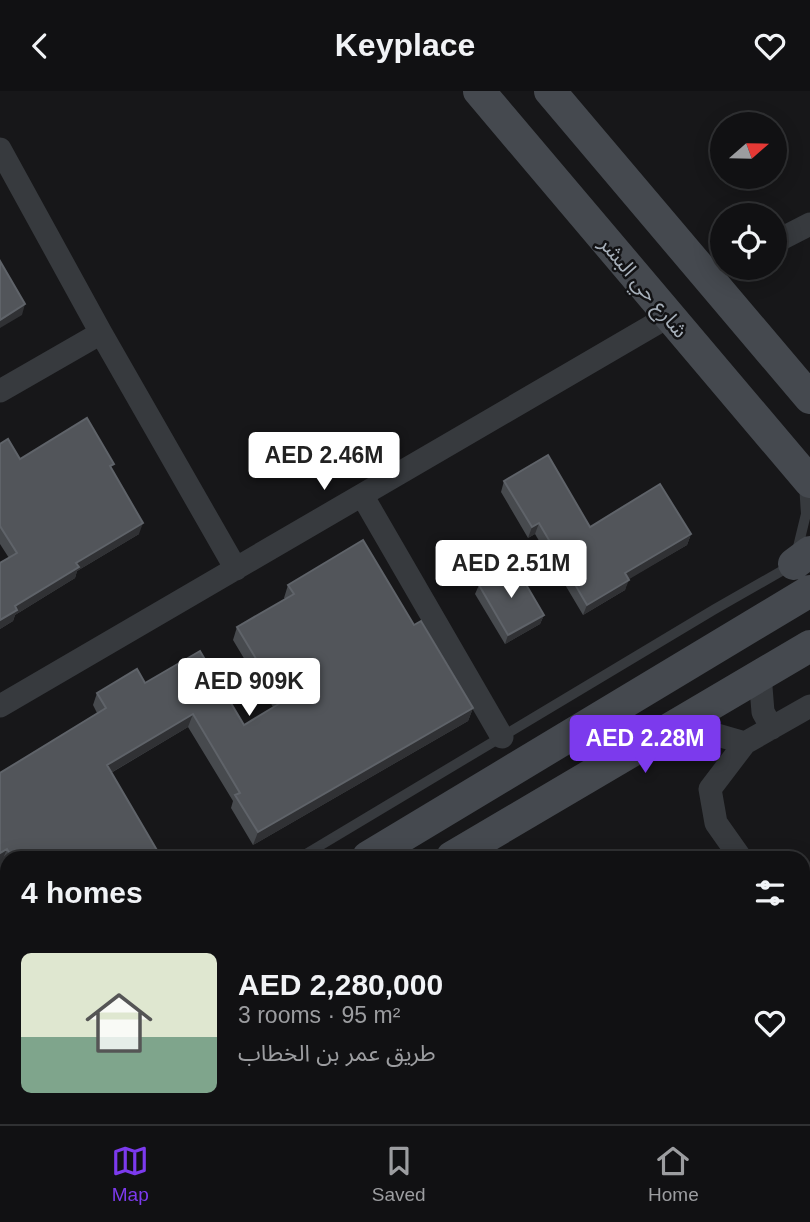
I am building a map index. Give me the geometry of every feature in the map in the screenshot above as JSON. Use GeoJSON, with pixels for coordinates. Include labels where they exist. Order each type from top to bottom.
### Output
{"type":"FeatureCollection","features":[{"type":"Feature","properties":{"kind":"main road","name":"شارع حي البشر"},"geometry":{"type":"LineString","coordinates":[[478,91],[807,478]]}},
{"type":"Feature","properties":{"kind":"main road"},"geometry":{"type":"LineString","coordinates":[[550,91],[710,264]]}},
{"type":"Feature","properties":{"kind":"main road"},"geometry":{"type":"LineString","coordinates":[[723,280],[807,387]]}},
{"type":"Feature","properties":{"kind":"main road"},"geometry":{"type":"LineString","coordinates":[[377,851],[806,566]]}},
{"type":"Feature","properties":{"kind":"main road"},"geometry":{"type":"LineString","coordinates":[[463,851],[810,646]]}},
{"type":"Feature","properties":{"kind":"street"},"geometry":{"type":"LineString","coordinates":[[0,149],[101,334],[236,569]]}},
{"type":"Feature","properties":{"kind":"street"},"geometry":{"type":"LineString","coordinates":[[787,236],[810,225]]}},
{"type":"Feature","properties":{"kind":"street"},"geometry":{"type":"LineString","coordinates":[[0,706],[669,316]]}},
{"type":"Feature","properties":{"kind":"street"},"geometry":{"type":"LineString","coordinates":[[0,391],[101,334]]}},
{"type":"Feature","properties":{"kind":"street"},"geometry":{"type":"LineString","coordinates":[[362,495],[502,737]]}},
{"type":"Feature","properties":{"kind":"street"},"geometry":{"type":"LineString","coordinates":[[760,675],[763,712],[772,728]]}},
{"type":"Feature","properties":{"kind":"street"},"geometry":{"type":"LineString","coordinates":[[736,851],[716,823],[710,789],[745,743],[810,706]]}},
{"type":"Feature","properties":{"kind":"street"},"geometry":{"type":"LineString","coordinates":[[670,730],[707,732],[745,743]]}},
{"type":"Feature","properties":{"kind":"lane"},"geometry":{"type":"LineString","coordinates":[[311,851],[715,609],[806,566],[807,478]]}},
{"type":"Feature","properties":{"kind":"building"},"geometry":{"type":"Polygon","coordinates":[[[0,261],[25,304],[0,320],[0,261]]]}},
{"type":"Feature","properties":{"kind":"building"},"geometry":{"type":"Polygon","coordinates":[[[87,418],[114,464],[110,466],[143,523],[76,563],[79,567],[15,606],[17,610],[0,620],[0,563],[17,553],[0,526],[0,444],[8,439],[20,459],[87,418]]]}},
{"type":"Feature","properties":{"kind":"building"},"geometry":{"type":"Polygon","coordinates":[[[548,455],[590,527],[660,484],[691,534],[625,573],[629,580],[587,605],[539,523],[532,527],[504,481],[548,455]]]}},
{"type":"Feature","properties":{"kind":"building"},"geometry":{"type":"Polygon","coordinates":[[[363,540],[414,625],[421,621],[473,708],[258,832],[235,795],[240,793],[193,714],[107,765],[157,851],[0,851],[0,773],[106,708],[97,693],[137,669],[145,683],[200,651],[244,725],[282,702],[237,627],[294,594],[288,585],[363,540]]]}},
{"type":"Feature","properties":{"kind":"building"},"geometry":{"type":"Polygon","coordinates":[[[514,564],[544,615],[508,635],[479,585],[514,564]]]}}]}
